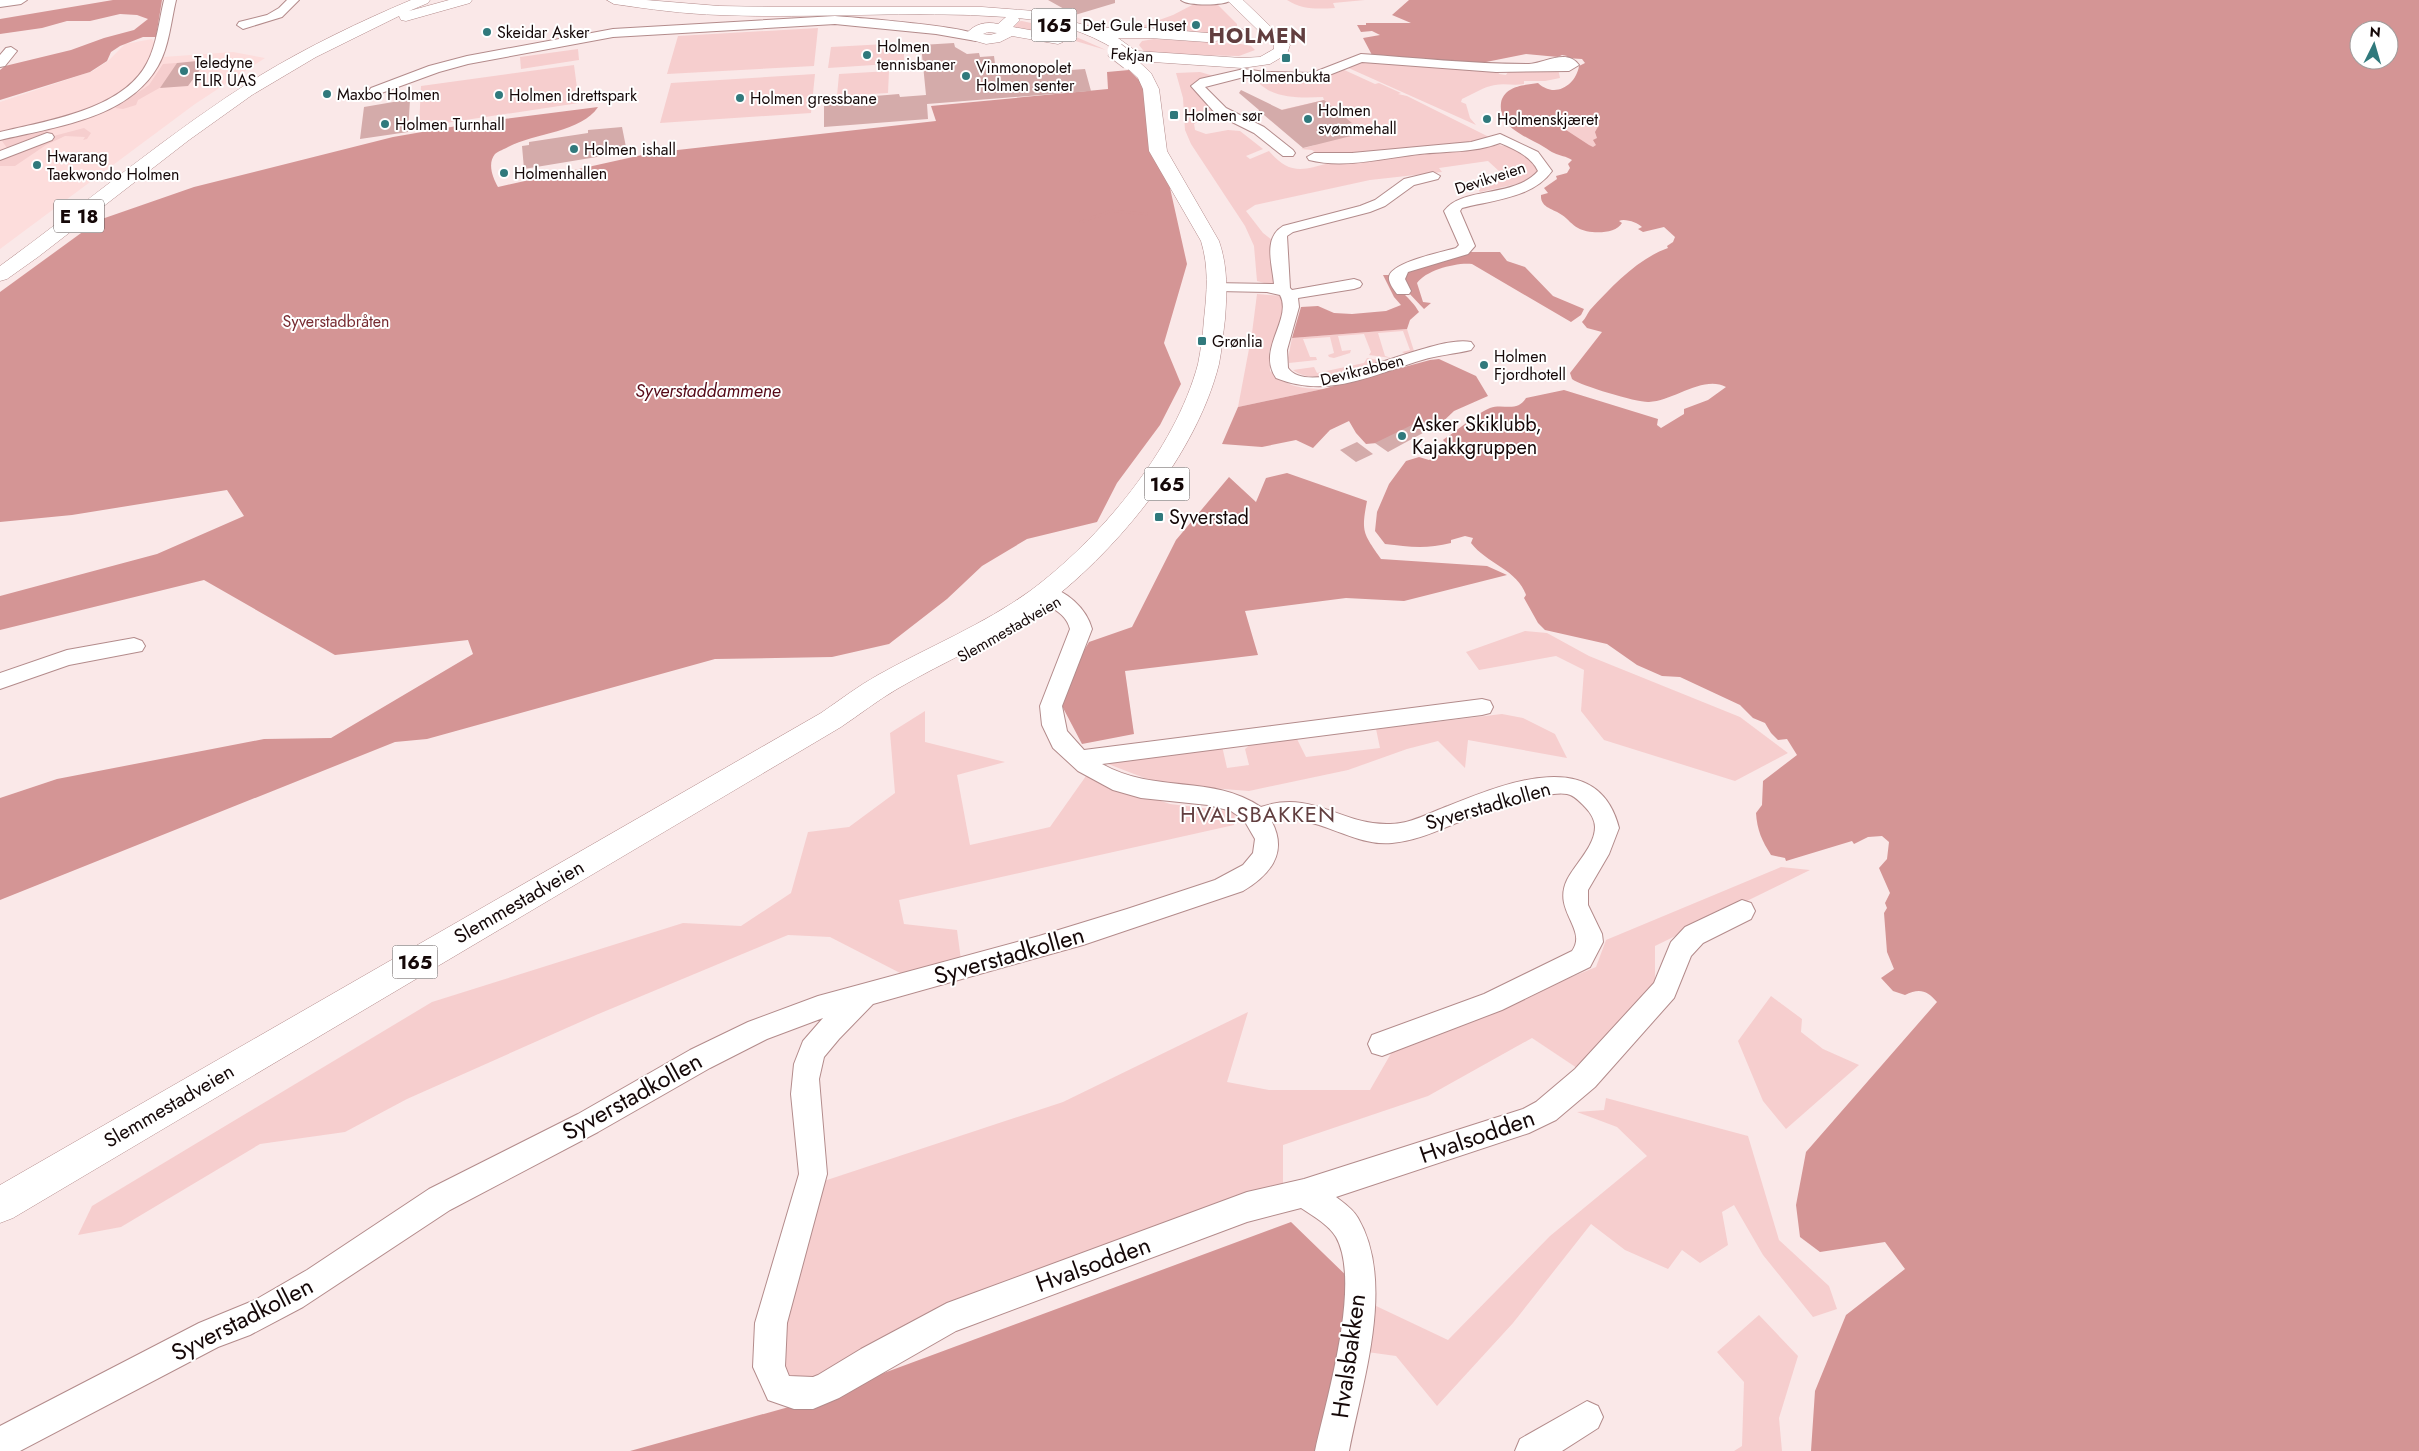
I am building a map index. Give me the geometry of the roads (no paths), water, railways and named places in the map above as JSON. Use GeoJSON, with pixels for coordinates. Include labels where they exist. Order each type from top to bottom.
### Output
{"type":"FeatureCollection","features":[{"type":"Feature","properties":{"kind":"main road","name":"E 18"},"geometry":{"type":"LineString","coordinates":[[0,257],[184,120],[231,89],[306,46],[403,0]]}},
{"type":"Feature","properties":{"kind":"main road","name":"E 18"},"geometry":{"type":"LineString","coordinates":[[0,275],[246,92],[311,53],[423,0]]}},
{"type":"Feature","properties":{"kind":"main road","name":"E 18"},"geometry":{"type":"LineString","coordinates":[[311,53],[406,17],[465,0]]}},
{"type":"Feature","properties":{"kind":"main road","name":"165"},"geometry":{"type":"LineString","coordinates":[[602,0],[636,6],[690,11],[894,6],[964,8],[1049,22],[1085,33],[1131,59]]}},
{"type":"Feature","properties":{"kind":"main road","name":"165"},"geometry":{"type":"LineString","coordinates":[[614,0],[653,6],[705,9],[857,4],[944,4],[1017,12],[1118,34],[1150,33],[1198,38],[1256,38]]}},
{"type":"Feature","properties":{"kind":"main road","name":"Fekjan"},"geometry":{"type":"LineString","coordinates":[[1154,110],[1131,59],[1123,55],[1196,59],[1243,65],[1264,61],[1279,53],[1282,45],[1256,38],[1225,0]]}},
{"type":"Feature","properties":{"kind":"main road"},"geometry":{"type":"LineString","coordinates":[[1131,59],[1132,43],[1136,39],[1144,37],[1198,41],[1256,38],[1234,0]]}},
{"type":"Feature","properties":{"kind":"main road","name":"165"},"geometry":{"type":"LineString","coordinates":[[964,8],[989,15],[990,21],[980,31]]}},
{"type":"Feature","properties":{"kind":"main road","name":"165"},"geometry":{"type":"LineString","coordinates":[[1003,33],[1004,26],[1009,21],[1028,20],[1066,29],[1131,59]]}},
{"type":"Feature","properties":{"kind":"main road","name":"165"},"geometry":{"type":"LineString","coordinates":[[1066,23],[1096,34],[1131,59]]}},
{"type":"Feature","properties":{"kind":"main road"},"geometry":{"type":"LineString","coordinates":[[980,31],[990,27],[1003,33],[1071,44]]}},
{"type":"Feature","properties":{"kind":"main road","name":"Slemmestadveien"},"geometry":{"type":"LineString","coordinates":[[0,1205],[831,720],[886,683],[991,626],[1053,597],[1101,567],[1135,529],[1160,495],[1187,450],[1211,395],[1223,359],[1226,286],[1232,260],[1224,237],[1175,168],[1167,152],[1164,133],[1167,104],[1159,82],[1131,59]]}},
{"type":"Feature","properties":{"kind":"main road","name":"Slemmestadveien"},"geometry":{"type":"LineString","coordinates":[[1154,110],[1158,151],[1213,250],[1226,286]]}},
{"type":"Feature","properties":{"kind":"street"},"geometry":{"type":"LineString","coordinates":[[0,136],[67,119],[103,107],[136,86],[152,65],[170,0]]}},
{"type":"Feature","properties":{"kind":"street"},"geometry":{"type":"LineString","coordinates":[[242,25],[271,18],[286,10],[293,0]]}},
{"type":"Feature","properties":{"kind":"street"},"geometry":{"type":"LineString","coordinates":[[1187,0],[1225,0]]}},
{"type":"Feature","properties":{"kind":"street"},"geometry":{"type":"LineString","coordinates":[[0,3],[21,4]]}},
{"type":"Feature","properties":{"kind":"street"},"geometry":{"type":"LineString","coordinates":[[376,91],[413,76],[467,60],[613,33],[835,20],[936,30],[980,31]]}},
{"type":"Feature","properties":{"kind":"street"},"geometry":{"type":"LineString","coordinates":[[0,63],[11,51]]}},
{"type":"Feature","properties":{"kind":"street","name":"Devikveien"},"geometry":{"type":"LineString","coordinates":[[1403,291],[1396,280],[1396,275],[1402,269],[1462,251],[1467,246],[1467,242],[1452,211],[1457,205],[1536,182],[1545,171],[1543,165],[1535,157],[1500,138],[1486,143],[1449,148],[1300,160],[1259,130],[1221,111],[1198,86],[1243,65],[1265,76],[1314,77],[1360,58],[1470,66],[1536,67]]}},
{"type":"Feature","properties":{"kind":"street"},"geometry":{"type":"LineString","coordinates":[[0,156],[57,133],[101,123],[113,113],[103,107]]}},
{"type":"Feature","properties":{"kind":"street","name":"Devikrabben"},"geometry":{"type":"LineString","coordinates":[[1433,176],[1409,182],[1392,196],[1372,206],[1288,229],[1280,234],[1278,240],[1285,292],[1292,308],[1277,358],[1282,374],[1297,381],[1306,382],[1336,380],[1424,354],[1465,346]]}},
{"type":"Feature","properties":{"kind":"street"},"geometry":{"type":"LineString","coordinates":[[1226,286],[1267,287],[1285,292],[1354,284]]}},
{"type":"Feature","properties":{"kind":"street"},"geometry":{"type":"LineString","coordinates":[[1053,597],[1080,620],[1081,629],[1051,706],[1051,719],[1060,739],[1080,760],[1098,773],[1122,784],[1158,793],[1215,797],[1237,804],[1258,818]]}},
{"type":"Feature","properties":{"kind":"street"},"geometry":{"type":"LineString","coordinates":[[0,681],[67,658],[134,646]]}},
{"type":"Feature","properties":{"kind":"street"},"geometry":{"type":"LineString","coordinates":[[1080,760],[1095,756],[1482,707]]}},
{"type":"Feature","properties":{"kind":"street","name":"Syverstadkollen"},"geometry":{"type":"LineString","coordinates":[[0,1444],[210,1334],[242,1325],[274,1308],[452,1191],[589,1122],[698,1059],[763,1027],[816,1008],[863,997],[1054,944],[1242,879],[1258,866],[1267,849],[1266,835],[1258,818],[1285,810],[1302,812],[1356,828],[1390,834],[1483,804],[1559,784],[1584,792],[1601,810],[1607,828],[1595,857],[1576,886],[1574,896],[1578,915],[1588,929],[1592,942],[1588,952],[1582,959],[1493,1002],[1382,1044]]}},
{"type":"Feature","properties":{"kind":"street","name":"Hvalsodden"},"geometry":{"type":"LineString","coordinates":[[863,997],[814,1048],[807,1063],[804,1091],[814,1158],[812,1174],[771,1323],[769,1367],[779,1389],[794,1393],[813,1393],[828,1387],[872,1360],[947,1319],[1247,1207],[1304,1194],[1520,1123],[1546,1111],[1586,1078],[1665,990],[1680,950],[1694,935],[1742,911]]}},
{"type":"Feature","properties":{"kind":"street","name":"Hvalsbakken"},"geometry":{"type":"LineString","coordinates":[[1304,1194],[1320,1204],[1347,1228],[1356,1246],[1360,1294],[1349,1380],[1332,1451]]}},
{"type":"Feature","properties":{"kind":"street"},"geometry":{"type":"LineString","coordinates":[[1532,1451],[1587,1417]]}},
{"type":"Feature","properties":{"kind":"waterway"},"geometry":{"type":"LineString","coordinates":[[1081,222],[1111,211],[1147,214]]}},
{"type":"Feature","properties":{"kind":"place","name":"Det Gule Huset"},"geometry":{"type":"Point","coordinates":[1196,25]}},
{"type":"Feature","properties":{"kind":"place","name":"Skeidar Asker"},"geometry":{"type":"Point","coordinates":[487,32]}},
{"type":"Feature","properties":{"kind":"place","name":"Holmen tennisbaner"},"geometry":{"type":"Point","coordinates":[867,55]}},
{"type":"Feature","properties":{"kind":"place","name":"Holmenbukta"},"geometry":{"type":"Point","coordinates":[1286,58]}},
{"type":"Feature","properties":{"kind":"place","name":"Teledyne FLIR UAS"},"geometry":{"type":"Point","coordinates":[184,71]}},
{"type":"Feature","properties":{"kind":"place","name":"Vinmonopolet Holmen senter"},"geometry":{"type":"Point","coordinates":[966,76]}},
{"type":"Feature","properties":{"kind":"place","name":"Maxbo Holmen"},"geometry":{"type":"Point","coordinates":[327,94]}},
{"type":"Feature","properties":{"kind":"place","name":"Holmen idrettspark"},"geometry":{"type":"Point","coordinates":[499,95]}},
{"type":"Feature","properties":{"kind":"place","name":"Holmen gressbane"},"geometry":{"type":"Point","coordinates":[740,98]}},
{"type":"Feature","properties":{"kind":"place","name":"Holmen sør"},"geometry":{"type":"Point","coordinates":[1174,115]}},
{"type":"Feature","properties":{"kind":"place","name":"Holmen svømmehall"},"geometry":{"type":"Point","coordinates":[1308,119]}},
{"type":"Feature","properties":{"kind":"place","name":"Holmenskjæret"},"geometry":{"type":"Point","coordinates":[1487,119]}},
{"type":"Feature","properties":{"kind":"place","name":"Holmen Turnhall"},"geometry":{"type":"Point","coordinates":[385,124]}},
{"type":"Feature","properties":{"kind":"place","name":"Holmen ishall"},"geometry":{"type":"Point","coordinates":[574,149]}},
{"type":"Feature","properties":{"kind":"place","name":"Hwarang Taekwondo Holmen"},"geometry":{"type":"Point","coordinates":[37,165]}},
{"type":"Feature","properties":{"kind":"place","name":"Holmenhallen"},"geometry":{"type":"Point","coordinates":[504,173]}},
{"type":"Feature","properties":{"kind":"place","name":"Grønlia"},"geometry":{"type":"Point","coordinates":[1202,341]}},
{"type":"Feature","properties":{"kind":"place","name":"Holmen Fjordhotell"},"geometry":{"type":"Point","coordinates":[1484,365]}},
{"type":"Feature","properties":{"kind":"place","name":"Asker Skiklubb, Kajakkgruppen"},"geometry":{"type":"Point","coordinates":[1402,436]}},
{"type":"Feature","properties":{"kind":"place","name":"Syverstad"},"geometry":{"type":"Point","coordinates":[1159,517]}},
{"type":"Feature","properties":{"kind":"district","name":"HOLMEN"},"geometry":{"type":"Point","coordinates":[1258,36]}},
{"type":"Feature","properties":{"kind":"district","name":"HVALSBAKKEN"},"geometry":{"type":"Point","coordinates":[1258,814]}},
{"type":"Feature","properties":{"kind":"park label","name":"Syverstadbråten"},"geometry":{"type":"Point","coordinates":[336,321]}},
{"type":"Feature","properties":{"kind":"water label","name":"Syverstaddammene"},"geometry":{"type":"Point","coordinates":[708,391]}}]}
